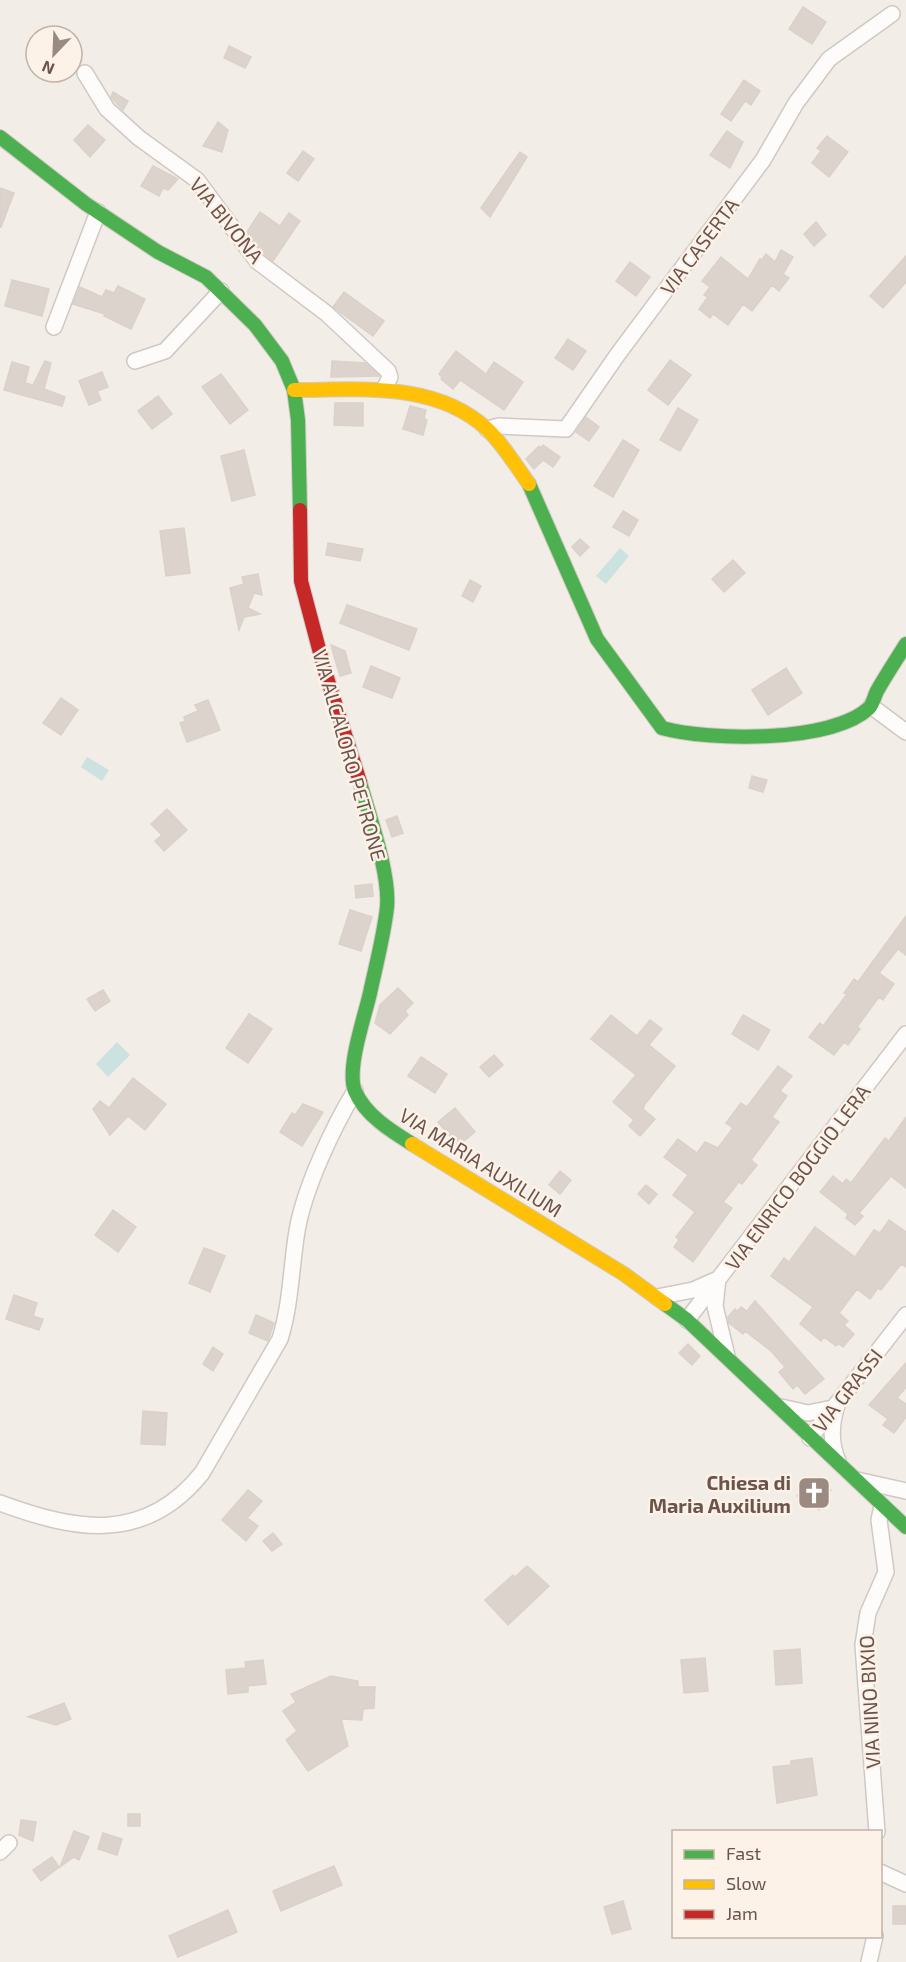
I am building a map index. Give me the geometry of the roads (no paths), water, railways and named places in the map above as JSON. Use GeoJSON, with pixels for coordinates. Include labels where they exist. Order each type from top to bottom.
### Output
{"type":"FeatureCollection","features":[{"type":"Feature","properties":{"kind":"street","name":"VIA CASERTA"},"geometry":{"type":"LineString","coordinates":[[487,429],[499,426],[566,429],[618,354],[763,160],[796,103],[829,59],[892,14]]}},
{"type":"Feature","properties":{"kind":"street","name":"VIA BIVONA"},"geometry":{"type":"LineString","coordinates":[[85,73],[107,109],[139,138],[197,180],[257,261],[319,307],[388,371],[390,377],[384,389]]}},
{"type":"Feature","properties":{"kind":"street","name":"VIA ALCALORO PETRONE"},"geometry":{"type":"LineString","coordinates":[[0,137],[98,212],[158,252],[206,277],[255,325],[282,361],[294,390],[298,420],[301,580],[324,668],[382,864],[387,905],[370,993],[357,1040],[353,1066],[355,1091]]}},
{"type":"Feature","properties":{"kind":"street"},"geometry":{"type":"LineString","coordinates":[[54,327],[98,212]]}},
{"type":"Feature","properties":{"kind":"street"},"geometry":{"type":"LineString","coordinates":[[135,361],[165,351],[221,291]]}},
{"type":"Feature","properties":{"kind":"street"},"geometry":{"type":"LineString","coordinates":[[294,390],[384,389],[431,398],[451,406],[487,429],[534,490],[597,639],[662,728],[688,735],[779,735],[810,732],[843,724],[872,706],[875,694],[906,644]]}},
{"type":"Feature","properties":{"kind":"street"},"geometry":{"type":"LineString","coordinates":[[872,706],[906,732]]}},
{"type":"Feature","properties":{"kind":"street","name":"VIA ENRICO BOGGIO LERA"},"geometry":{"type":"LineString","coordinates":[[687,1320],[906,1034]]}},
{"type":"Feature","properties":{"kind":"street"},"geometry":{"type":"LineString","coordinates":[[0,1503],[60,1523],[113,1526],[134,1523],[189,1489],[202,1473],[280,1339],[286,1318],[297,1229],[304,1200],[342,1112],[355,1091]]}},
{"type":"Feature","properties":{"kind":"street","name":"VIA MARIA AUXILIUM"},"geometry":{"type":"LineString","coordinates":[[355,1091],[368,1110],[391,1131],[565,1237],[657,1297],[687,1320],[906,1527]]}},
{"type":"Feature","properties":{"kind":"street"},"geometry":{"type":"LineString","coordinates":[[657,1297],[693,1290],[718,1279]]}},
{"type":"Feature","properties":{"kind":"street"},"geometry":{"type":"LineString","coordinates":[[718,1279],[715,1306],[728,1358]]}},
{"type":"Feature","properties":{"kind":"street","name":"VIA GRASSI"},"geometry":{"type":"LineString","coordinates":[[810,1438],[906,1315]]}},
{"type":"Feature","properties":{"kind":"street"},"geometry":{"type":"LineString","coordinates":[[776,1405],[808,1413],[836,1404],[832,1432],[833,1450],[840,1466]]}},
{"type":"Feature","properties":{"kind":"street"},"geometry":{"type":"LineString","coordinates":[[854,1479],[906,1491]]}},
{"type":"Feature","properties":{"kind":"street","name":"VIA NINO BIXIO"},"geometry":{"type":"LineString","coordinates":[[878,1830],[862,1645],[868,1613],[883,1584],[886,1572],[879,1520],[882,1506]]}},
{"type":"Feature","properties":{"kind":"street"},"geometry":{"type":"LineString","coordinates":[[882,1873],[906,1884]]}},
{"type":"Feature","properties":{"kind":"street"},"geometry":{"type":"LineString","coordinates":[[869,1962],[875,1938]]}},
{"type":"Feature","properties":{"kind":"water"},"geometry":{"type":"Polygon","coordinates":[[[620,548],[629,556],[606,584],[596,576],[620,548]]]}},
{"type":"Feature","properties":{"kind":"water"},"geometry":{"type":"Polygon","coordinates":[[[87,757],[109,770],[102,781],[81,767],[87,757]]]}},
{"type":"Feature","properties":{"kind":"water"},"geometry":{"type":"Polygon","coordinates":[[[117,1042],[130,1055],[108,1077],[96,1064],[117,1042]]]}},
{"type":"Feature","properties":{"kind":"place","name":"Chiesa di Maria Auxilium"},"geometry":{"type":"Point","coordinates":[814,1493]}}]}
